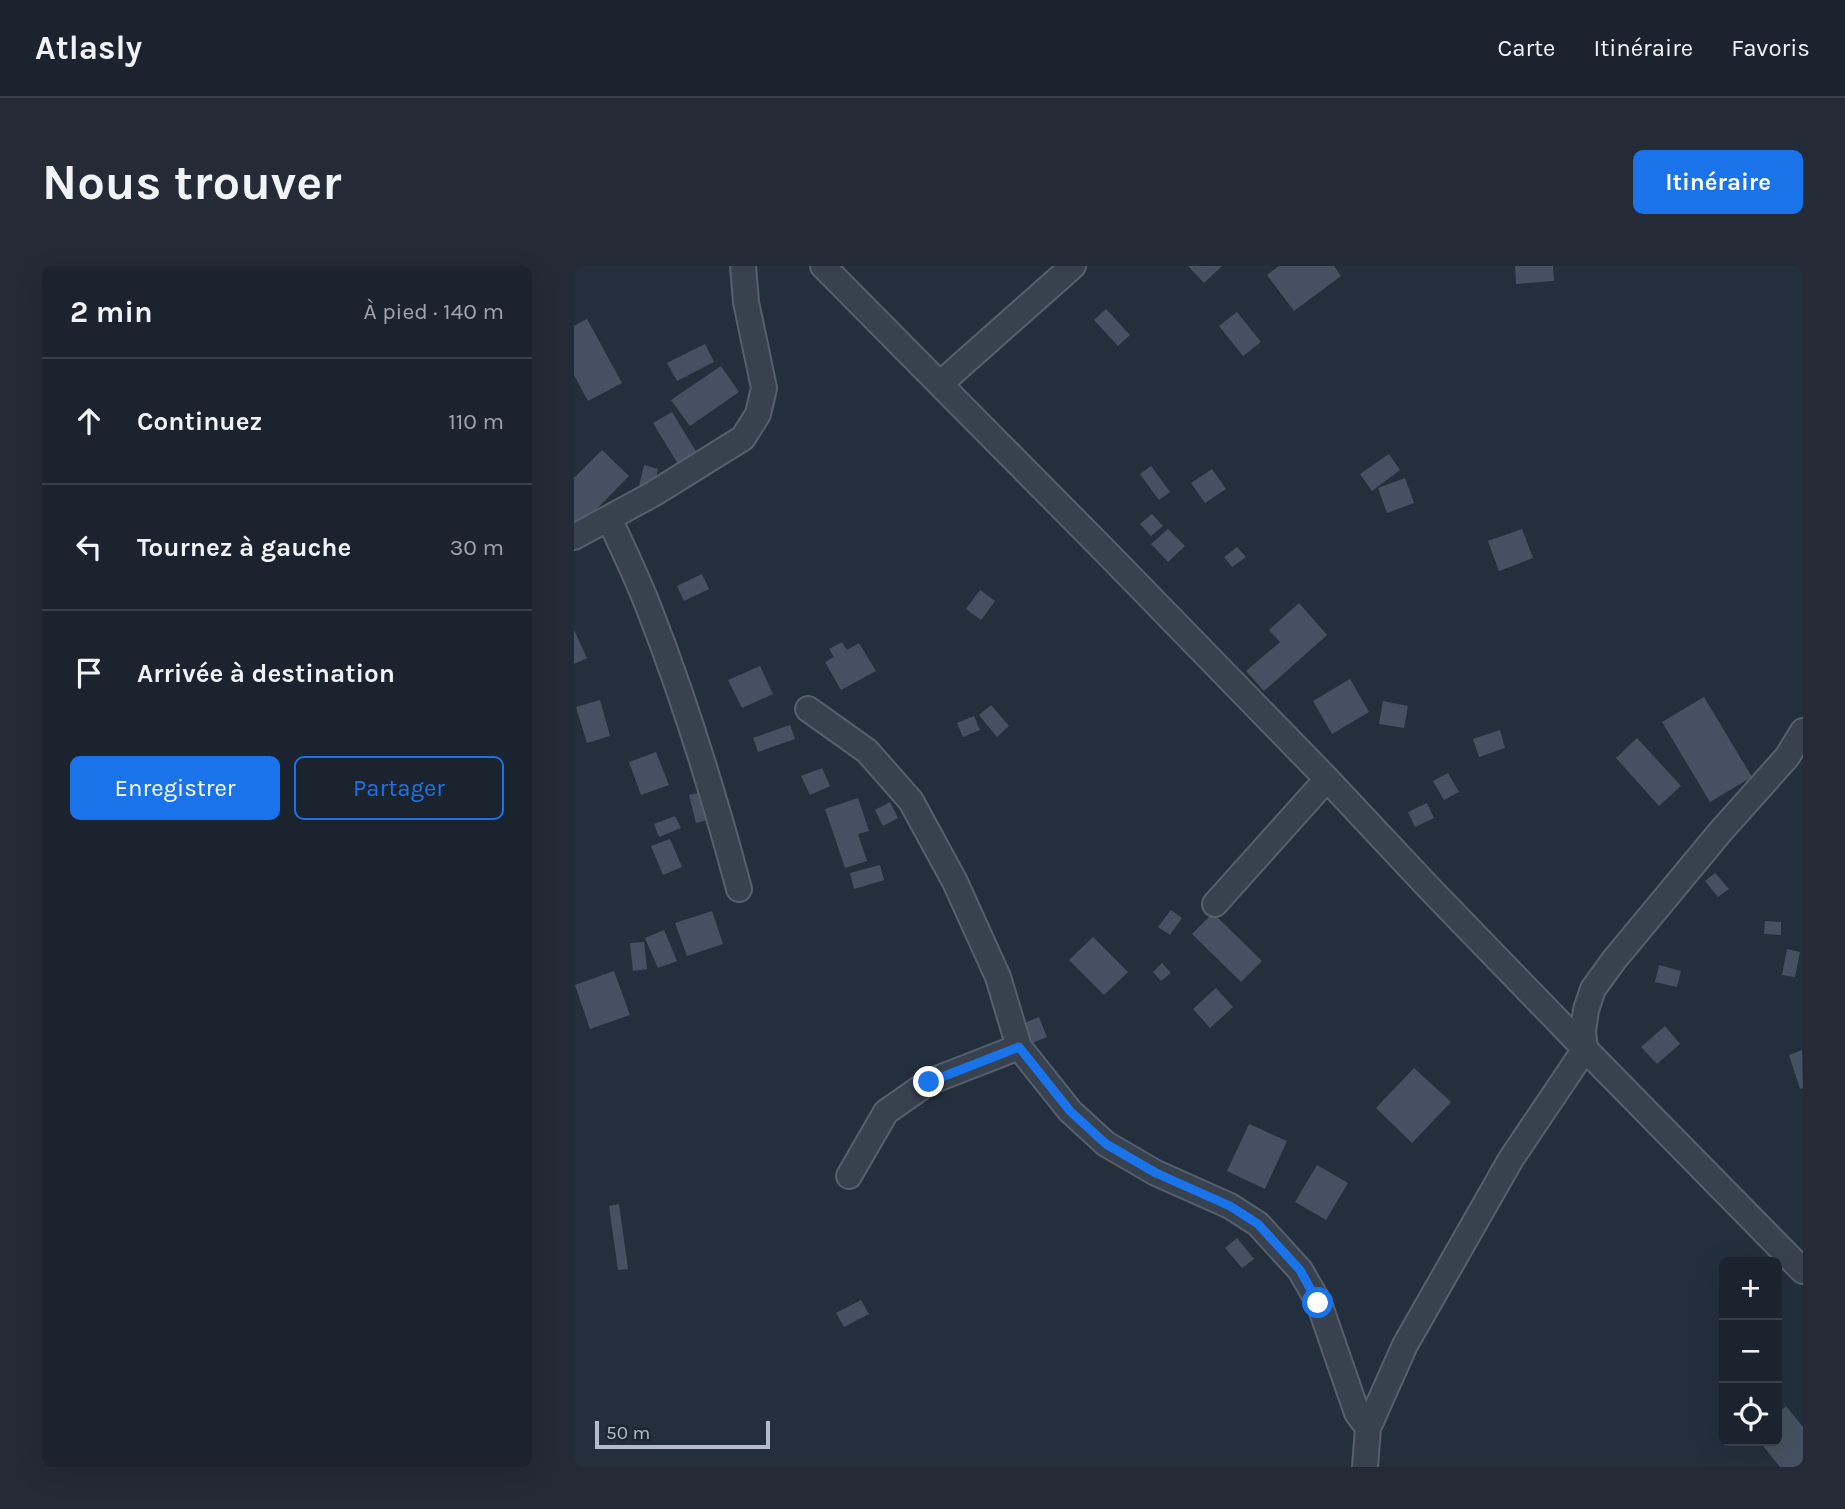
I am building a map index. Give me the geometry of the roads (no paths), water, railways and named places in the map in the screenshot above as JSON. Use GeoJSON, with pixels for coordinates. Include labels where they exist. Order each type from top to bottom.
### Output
{"type":"FeatureCollection","features":[{"type":"Feature","properties":{"kind":"street"},"geometry":{"type":"LineString","coordinates":[[574,537],[653,494],[743,438],[758,414],[764,388],[746,302],[743,266]]}},
{"type":"Feature","properties":{"kind":"street"},"geometry":{"type":"LineString","coordinates":[[823,266],[1327,779],[1432,891],[1803,1271]]}},
{"type":"Feature","properties":{"kind":"street"},"geometry":{"type":"LineString","coordinates":[[940,384],[1073,266]]}},
{"type":"Feature","properties":{"kind":"street"},"geometry":{"type":"LineString","coordinates":[[609,518],[650,609],[720,816],[739,889]]}},
{"type":"Feature","properties":{"kind":"street"},"geometry":{"type":"LineString","coordinates":[[808,709],[867,751],[911,801],[956,882],[998,977],[1019,1047],[1070,1111],[1106,1144],[1156,1173],[1230,1206],[1258,1224],[1300,1270],[1318,1303],[1357,1413],[1368,1428]]}},
{"type":"Feature","properties":{"kind":"street"},"geometry":{"type":"LineString","coordinates":[[1365,1467],[1368,1428],[1405,1345],[1511,1159],[1585,1049],[1583,1031],[1593,989],[1721,831],[1787,757],[1803,732]]}},
{"type":"Feature","properties":{"kind":"street"},"geometry":{"type":"LineString","coordinates":[[1215,904],[1327,779]]}},
{"type":"Feature","properties":{"kind":"street"},"geometry":{"type":"LineString","coordinates":[[849,1175],[886,1112],[929,1082],[1019,1047]]}}]}
